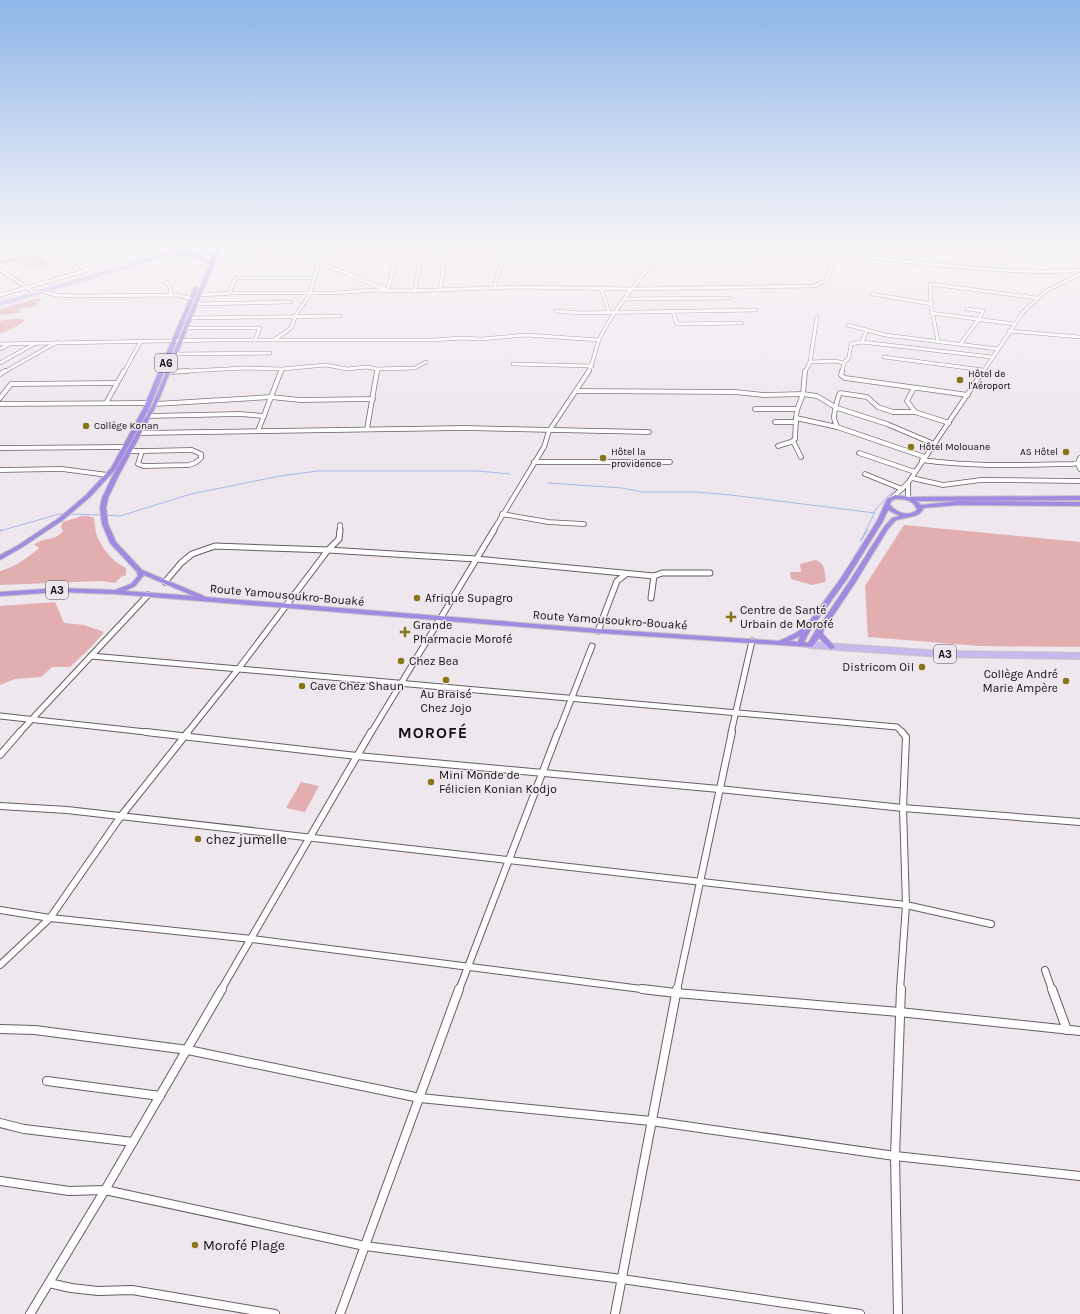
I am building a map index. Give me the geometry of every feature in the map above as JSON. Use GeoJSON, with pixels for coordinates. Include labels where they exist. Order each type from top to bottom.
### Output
{"type":"FeatureCollection","features":[{"type":"Feature","properties":{"kind":"highway","name":"A6"},"geometry":{"type":"LineString","coordinates":[[0,558],[19,548],[61,519],[88,496],[108,475],[139,433],[148,416],[189,307]]}},
{"type":"Feature","properties":{"kind":"highway","name":"A6"},"geometry":{"type":"LineString","coordinates":[[194,307],[190,318],[177,341],[167,372],[127,449],[105,498],[103,516],[113,543],[140,571],[206,599]]}},
{"type":"Feature","properties":{"kind":"highway"},"geometry":{"type":"LineString","coordinates":[[108,475],[116,475]]}},
{"type":"Feature","properties":{"kind":"highway"},"geometry":{"type":"LineString","coordinates":[[800,644],[808,628],[844,579],[880,521],[887,502],[891,499],[900,497],[909,499],[1080,498]]}},
{"type":"Feature","properties":{"kind":"highway"},"geometry":{"type":"LineString","coordinates":[[909,499],[920,507],[958,503],[1080,504]]}},
{"type":"Feature","properties":{"kind":"highway"},"geometry":{"type":"LineString","coordinates":[[887,505],[896,513],[910,515]]}},
{"type":"Feature","properties":{"kind":"highway"},"geometry":{"type":"LineString","coordinates":[[810,645],[852,583],[886,528],[894,520],[918,512],[920,507]]}},
{"type":"Feature","properties":{"kind":"highway"},"geometry":{"type":"LineString","coordinates":[[114,592],[136,583],[141,576],[140,571]]}},
{"type":"Feature","properties":{"kind":"highway","name":"A3"},"geometry":{"type":"LineString","coordinates":[[0,594],[59,590],[114,592]]}},
{"type":"Feature","properties":{"kind":"highway","name":"Route Yamousoukro-Bouaké"},"geometry":{"type":"LineString","coordinates":[[114,592],[598,631],[810,645]]}},
{"type":"Feature","properties":{"kind":"highway"},"geometry":{"type":"LineString","coordinates":[[779,643],[796,636],[808,628]]}},
{"type":"Feature","properties":{"kind":"highway"},"geometry":{"type":"LineString","coordinates":[[819,630],[820,635],[832,647]]}},
{"type":"Feature","properties":{"kind":"main road","name":"Route Yamousoukro-Bouaké"},"geometry":{"type":"LineString","coordinates":[[810,645],[942,654],[1080,656]]}},
{"type":"Feature","properties":{"kind":"street"},"geometry":{"type":"LineString","coordinates":[[273,340],[290,328],[302,307]]}},
{"type":"Feature","properties":{"kind":"street"},"geometry":{"type":"LineString","coordinates":[[608,307],[610,312]]}},
{"type":"Feature","properties":{"kind":"street"},"geometry":{"type":"LineString","coordinates":[[30,1314],[106,1190],[358,756],[502,514],[544,447],[549,431],[577,391],[592,366],[599,340],[619,307]]}},
{"type":"Feature","properties":{"kind":"street"},"geometry":{"type":"LineString","coordinates":[[932,307],[932,313],[937,327],[938,341]]}},
{"type":"Feature","properties":{"kind":"street"},"geometry":{"type":"LineString","coordinates":[[891,499],[912,478],[1009,331],[1028,307]]}},
{"type":"Feature","properties":{"kind":"street"},"geometry":{"type":"LineString","coordinates":[[961,343],[979,319],[983,311],[967,309]]}},
{"type":"Feature","properties":{"kind":"street"},"geometry":{"type":"LineString","coordinates":[[556,311],[580,313],[756,310]]}},
{"type":"Feature","properties":{"kind":"street"},"geometry":{"type":"LineString","coordinates":[[673,312],[677,324],[742,323]]}},
{"type":"Feature","properties":{"kind":"street"},"geometry":{"type":"LineString","coordinates":[[932,313],[1014,324]]}},
{"type":"Feature","properties":{"kind":"street"},"geometry":{"type":"LineString","coordinates":[[190,318],[340,316]]}},
{"type":"Feature","properties":{"kind":"street"},"geometry":{"type":"LineString","coordinates":[[778,446],[793,441],[796,436],[796,409],[803,394],[806,367],[810,362],[817,317]]}},
{"type":"Feature","properties":{"kind":"street"},"geometry":{"type":"LineString","coordinates":[[848,325],[885,335],[961,343],[998,349]]}},
{"type":"Feature","properties":{"kind":"street"},"geometry":{"type":"LineString","coordinates":[[185,328],[260,328],[255,340]]}},
{"type":"Feature","properties":{"kind":"street"},"geometry":{"type":"LineString","coordinates":[[862,342],[867,330]]}},
{"type":"Feature","properties":{"kind":"street"},"geometry":{"type":"LineString","coordinates":[[1009,331],[1080,337]]}},
{"type":"Feature","properties":{"kind":"street"},"geometry":{"type":"LineString","coordinates":[[0,344],[37,342],[141,341],[439,340],[464,338],[487,339],[526,335],[599,340]]}},
{"type":"Feature","properties":{"kind":"street"},"geometry":{"type":"LineString","coordinates":[[106,403],[141,341]]}},
{"type":"Feature","properties":{"kind":"street"},"geometry":{"type":"LineString","coordinates":[[0,363],[37,342]]}},
{"type":"Feature","properties":{"kind":"street"},"geometry":{"type":"LineString","coordinates":[[0,374],[58,342]]}},
{"type":"Feature","properties":{"kind":"street"},"geometry":{"type":"LineString","coordinates":[[968,395],[845,378],[841,375],[844,363],[849,357],[852,344],[862,342],[992,358]]}},
{"type":"Feature","properties":{"kind":"street"},"geometry":{"type":"LineString","coordinates":[[0,350],[11,344]]}},
{"type":"Feature","properties":{"kind":"street"},"geometry":{"type":"LineString","coordinates":[[174,354],[270,353]]}},
{"type":"Feature","properties":{"kind":"street"},"geometry":{"type":"LineString","coordinates":[[884,357],[983,370]]}},
{"type":"Feature","properties":{"kind":"street"},"geometry":{"type":"LineString","coordinates":[[810,362],[835,361],[844,363]]}},
{"type":"Feature","properties":{"kind":"street"},"geometry":{"type":"LineString","coordinates":[[167,372],[245,368],[282,369],[326,365],[346,369],[366,367],[377,369],[415,368],[426,362]]}},
{"type":"Feature","properties":{"kind":"street"},"geometry":{"type":"LineString","coordinates":[[513,364],[592,366]]}},
{"type":"Feature","properties":{"kind":"street"},"geometry":{"type":"LineString","coordinates":[[258,431],[282,369]]}},
{"type":"Feature","properties":{"kind":"street"},"geometry":{"type":"LineString","coordinates":[[367,429],[378,373],[377,369]]}},
{"type":"Feature","properties":{"kind":"street"},"geometry":{"type":"LineString","coordinates":[[0,398],[11,384],[117,383]]}},
{"type":"Feature","properties":{"kind":"street"},"geometry":{"type":"LineString","coordinates":[[914,388],[907,401],[915,412]]}},
{"type":"Feature","properties":{"kind":"street"},"geometry":{"type":"LineString","coordinates":[[577,391],[702,391],[764,395],[803,394],[824,399],[838,408],[886,424],[934,444]]}},
{"type":"Feature","properties":{"kind":"street"},"geometry":{"type":"LineString","coordinates":[[836,427],[834,417],[838,408],[837,399],[840,393],[867,397],[878,407],[893,412],[915,412],[949,422]]}},
{"type":"Feature","properties":{"kind":"street"},"geometry":{"type":"LineString","coordinates":[[0,404],[152,403],[271,397],[300,400],[372,399]]}},
{"type":"Feature","properties":{"kind":"street"},"geometry":{"type":"LineString","coordinates":[[755,409],[796,409]]}},
{"type":"Feature","properties":{"kind":"street"},"geometry":{"type":"LineString","coordinates":[[148,416],[240,414],[264,416]]}},
{"type":"Feature","properties":{"kind":"street"},"geometry":{"type":"LineString","coordinates":[[775,422],[796,420],[836,427],[869,436],[924,459],[973,464],[1079,460],[1080,469]]}},
{"type":"Feature","properties":{"kind":"street"},"geometry":{"type":"LineString","coordinates":[[139,433],[464,428],[649,432]]}},
{"type":"Feature","properties":{"kind":"street"},"geometry":{"type":"LineString","coordinates":[[793,441],[801,458]]}},
{"type":"Feature","properties":{"kind":"street"},"geometry":{"type":"LineString","coordinates":[[0,448],[127,449],[142,451],[192,450],[201,454],[201,458],[195,463],[189,465],[143,466],[138,464],[142,451]]}},
{"type":"Feature","properties":{"kind":"street"},"geometry":{"type":"LineString","coordinates":[[859,453],[915,472]]}},
{"type":"Feature","properties":{"kind":"street"},"geometry":{"type":"LineString","coordinates":[[534,462],[670,462]]}},
{"type":"Feature","properties":{"kind":"street"},"geometry":{"type":"LineString","coordinates":[[0,470],[69,469],[108,475]]}},
{"type":"Feature","properties":{"kind":"street"},"geometry":{"type":"LineString","coordinates":[[865,474],[902,489]]}},
{"type":"Feature","properties":{"kind":"street"},"geometry":{"type":"LineString","coordinates":[[912,478],[943,485],[981,480],[1080,482]]}},
{"type":"Feature","properties":{"kind":"street"},"geometry":{"type":"LineString","coordinates":[[908,483],[909,499]]}},
{"type":"Feature","properties":{"kind":"street"},"geometry":{"type":"LineString","coordinates":[[502,514],[548,522],[584,524]]}},
{"type":"Feature","properties":{"kind":"street"},"geometry":{"type":"LineString","coordinates":[[0,965],[50,918],[121,816],[239,668],[284,606],[328,550],[339,539],[340,525]]}},
{"type":"Feature","properties":{"kind":"street"},"geometry":{"type":"LineString","coordinates":[[164,582],[180,563],[201,548],[215,546],[476,558],[654,576],[662,573],[710,573]]}},
{"type":"Feature","properties":{"kind":"street"},"geometry":{"type":"LineString","coordinates":[[608,572],[617,581]]}},
{"type":"Feature","properties":{"kind":"street"},"geometry":{"type":"LineString","coordinates":[[598,631],[617,581],[626,574]]}},
{"type":"Feature","properties":{"kind":"street"},"geometry":{"type":"LineString","coordinates":[[651,598],[654,576]]}},
{"type":"Feature","properties":{"kind":"street"},"geometry":{"type":"LineString","coordinates":[[0,755],[30,720],[148,594]]}},
{"type":"Feature","properties":{"kind":"street"},"geometry":{"type":"LineString","coordinates":[[615,1314],[676,993],[752,641]]}},
{"type":"Feature","properties":{"kind":"street"},"geometry":{"type":"LineString","coordinates":[[340,1314],[468,965],[592,646]]}},
{"type":"Feature","properties":{"kind":"street"},"geometry":{"type":"LineString","coordinates":[[91,656],[897,727],[906,738],[903,808],[906,905],[899,1012],[895,1156],[898,1314]]}},
{"type":"Feature","properties":{"kind":"street"},"geometry":{"type":"LineString","coordinates":[[0,716],[358,756],[719,789],[903,808],[1080,822]]}},
{"type":"Feature","properties":{"kind":"street"},"geometry":{"type":"LineString","coordinates":[[0,806],[67,810],[906,905],[991,924]]}},
{"type":"Feature","properties":{"kind":"street"},"geometry":{"type":"LineString","coordinates":[[0,910],[50,918],[252,938],[676,993],[899,1012],[1080,1031]]}},
{"type":"Feature","properties":{"kind":"street"},"geometry":{"type":"LineString","coordinates":[[1045,970],[1067,1030]]}},
{"type":"Feature","properties":{"kind":"street"},"geometry":{"type":"LineString","coordinates":[[0,1029],[34,1030],[188,1050],[420,1098],[651,1121],[895,1156],[1080,1176]]}},
{"type":"Feature","properties":{"kind":"street"},"geometry":{"type":"LineString","coordinates":[[46,1081],[160,1096]]}},
{"type":"Feature","properties":{"kind":"street"},"geometry":{"type":"LineString","coordinates":[[0,1123],[31,1130],[133,1142]]}},
{"type":"Feature","properties":{"kind":"street"},"geometry":{"type":"LineString","coordinates":[[0,1181],[69,1191],[106,1190],[365,1246],[622,1279],[860,1314]]}},
{"type":"Feature","properties":{"kind":"street"},"geometry":{"type":"LineString","coordinates":[[49,1283],[71,1288],[98,1291],[132,1290],[275,1314]]}},
{"type":"Feature","properties":{"kind":"shaded area"},"geometry":{"type":"Polygon","coordinates":[[[6,307],[28,307],[16,309],[22,312],[21,313],[0,315],[0,309],[6,307]]]}},
{"type":"Feature","properties":{"kind":"shaded area"},"geometry":{"type":"Polygon","coordinates":[[[16,318],[26,320],[14,328],[0,334],[0,321],[16,318]]]}},
{"type":"Feature","properties":{"kind":"shaded area"},"geometry":{"type":"Polygon","coordinates":[[[82,516],[94,518],[99,541],[105,551],[113,559],[126,568],[126,575],[121,577],[115,583],[101,581],[0,585],[0,571],[15,565],[29,556],[38,549],[39,547],[35,546],[35,544],[38,542],[53,538],[60,534],[63,531],[61,527],[63,522],[82,516]]]}},
{"type":"Feature","properties":{"kind":"shaded area"},"geometry":{"type":"Polygon","coordinates":[[[904,525],[1080,542],[1080,647],[980,646],[868,637],[865,586],[904,525]]]}},
{"type":"Feature","properties":{"kind":"shaded area"},"geometry":{"type":"Polygon","coordinates":[[[816,560],[822,564],[824,568],[825,582],[812,585],[791,579],[790,572],[801,572],[800,564],[816,560]]]}},
{"type":"Feature","properties":{"kind":"shaded area"},"geometry":{"type":"Polygon","coordinates":[[[55,602],[64,623],[84,625],[104,632],[70,667],[52,667],[41,677],[15,679],[0,685],[0,606],[55,602]]]}},
{"type":"Feature","properties":{"kind":"shaded area"},"geometry":{"type":"Polygon","coordinates":[[[301,782],[319,786],[305,812],[286,808],[301,782]]]}},
{"type":"Feature","properties":{"kind":"waterway"},"geometry":{"type":"LineString","coordinates":[[105,515],[120,516],[191,494],[280,476],[318,471],[478,471],[510,474]]}},
{"type":"Feature","properties":{"kind":"waterway"},"geometry":{"type":"LineString","coordinates":[[548,483],[622,488],[642,492],[696,492],[731,495],[874,513]]}},
{"type":"Feature","properties":{"kind":"waterway"},"geometry":{"type":"LineString","coordinates":[[874,513],[876,509],[896,488]]}},
{"type":"Feature","properties":{"kind":"waterway"},"geometry":{"type":"LineString","coordinates":[[866,531],[874,513]]}},
{"type":"Feature","properties":{"kind":"waterway"},"geometry":{"type":"LineString","coordinates":[[2,530],[0,531],[59,514],[64,514]]}},
{"type":"Feature","properties":{"kind":"waterway"},"geometry":{"type":"LineString","coordinates":[[68,514],[102,515]]}},
{"type":"Feature","properties":{"kind":"waterway"},"geometry":{"type":"LineString","coordinates":[[861,540],[867,530]]}},
{"type":"Feature","properties":{"kind":"place","name":"Hôtel de l'Aéroport"},"geometry":{"type":"Point","coordinates":[960,380]}},
{"type":"Feature","properties":{"kind":"place","name":"Collège Konan"},"geometry":{"type":"Point","coordinates":[86,426]}},
{"type":"Feature","properties":{"kind":"place","name":"Hôtel Molouane"},"geometry":{"type":"Point","coordinates":[911,447]}},
{"type":"Feature","properties":{"kind":"place","name":"AS Hôtel"},"geometry":{"type":"Point","coordinates":[1066,452]}},
{"type":"Feature","properties":{"kind":"place","name":"Hôtel la providence"},"geometry":{"type":"Point","coordinates":[603,458]}},
{"type":"Feature","properties":{"kind":"place","name":"Afrique Supagro"},"geometry":{"type":"Point","coordinates":[417,598]}},
{"type":"Feature","properties":{"kind":"place","name":"Centre de Santé Urbain de Morofé"},"geometry":{"type":"Point","coordinates":[731,617]}},
{"type":"Feature","properties":{"kind":"place","name":"Grande Pharmacie Morofé"},"geometry":{"type":"Point","coordinates":[405,632]}},
{"type":"Feature","properties":{"kind":"place","name":"Chez Bea"},"geometry":{"type":"Point","coordinates":[401,661]}},
{"type":"Feature","properties":{"kind":"place","name":"Districom Oil"},"geometry":{"type":"Point","coordinates":[922,667]}},
{"type":"Feature","properties":{"kind":"place","name":"Au Braisé Chez Jojo"},"geometry":{"type":"Point","coordinates":[446,680]}},
{"type":"Feature","properties":{"kind":"place","name":"Collège André Marie Ampère"},"geometry":{"type":"Point","coordinates":[1066,681]}},
{"type":"Feature","properties":{"kind":"place","name":"Cave Chez Shaun"},"geometry":{"type":"Point","coordinates":[302,686]}},
{"type":"Feature","properties":{"kind":"place","name":"Mini Monde de Félicien Konian Kodjo"},"geometry":{"type":"Point","coordinates":[431,782]}},
{"type":"Feature","properties":{"kind":"place","name":"chez jumelle"},"geometry":{"type":"Point","coordinates":[198,839]}},
{"type":"Feature","properties":{"kind":"place","name":"Morofé Plage"},"geometry":{"type":"Point","coordinates":[195,1245]}},
{"type":"Feature","properties":{"kind":"district","name":"MOROFÉ"},"geometry":{"type":"Point","coordinates":[433,732]}}]}
